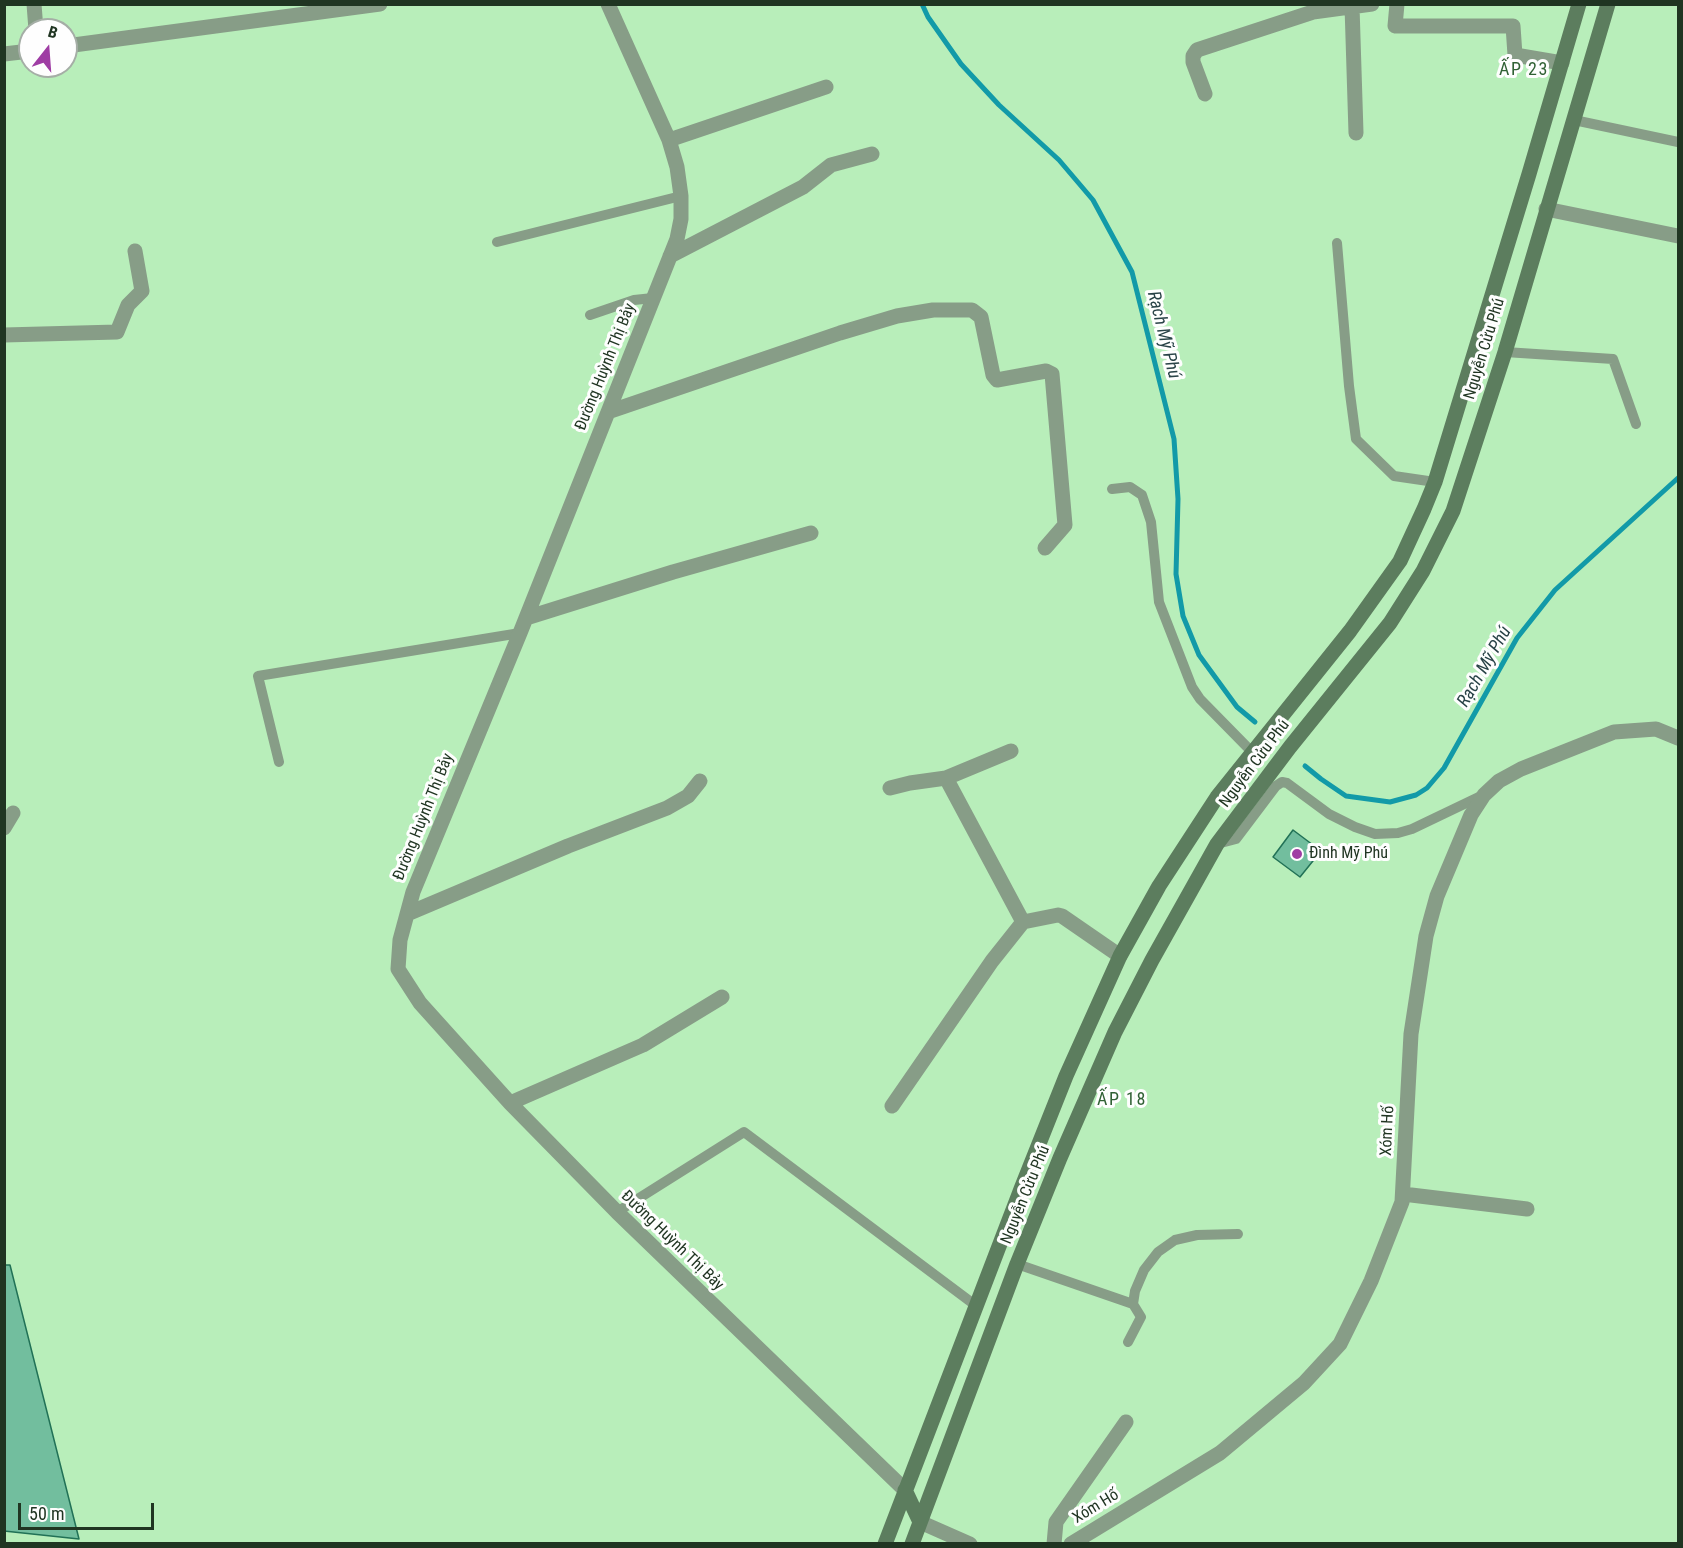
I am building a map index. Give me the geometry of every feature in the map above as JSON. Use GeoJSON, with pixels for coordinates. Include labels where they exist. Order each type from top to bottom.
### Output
{"type":"FeatureCollection","features":[{"type":"Feature","properties":{"kind":"main road","name":"Nguyễn Cửu Phú"},"geometry":{"type":"LineString","coordinates":[[885,1544],[975,1305],[1066,1076],[1120,956],[1160,886],[1217,797],[1350,631],[1400,561],[1435,482],[1579,4]]}},
{"type":"Feature","properties":{"kind":"main road","name":"Nguyễn Cửu Phú"},"geometry":{"type":"LineString","coordinates":[[912,1544],[1017,1264],[1115,1032],[1152,960],[1217,844],[1290,747],[1390,623],[1423,571],[1453,511],[1504,352],[1608,4]]}},
{"type":"Feature","properties":{"kind":"main road"},"geometry":{"type":"LineString","coordinates":[[904,1490],[920,1522]]}},
{"type":"Feature","properties":{"kind":"street"},"geometry":{"type":"LineString","coordinates":[[78,44],[380,4]]}},
{"type":"Feature","properties":{"kind":"street","name":"Đường Huỳnh Thị Bảy"},"geometry":{"type":"LineString","coordinates":[[608,4],[669,140],[677,167],[681,219],[670,256],[526,618],[413,892],[400,940],[398,969],[420,1003],[510,1104],[617,1212],[904,1490]]}},
{"type":"Feature","properties":{"kind":"street"},"geometry":{"type":"LineString","coordinates":[[1205,94],[1193,62],[1193,56],[1197,50],[1313,12],[1372,4]]}},
{"type":"Feature","properties":{"kind":"street"},"geometry":{"type":"LineString","coordinates":[[1397,4],[1395,26],[1513,26],[1515,55],[1562,63]]}},
{"type":"Feature","properties":{"kind":"street"},"geometry":{"type":"LineString","coordinates":[[1352,6],[1356,133]]}},
{"type":"Feature","properties":{"kind":"street"},"geometry":{"type":"LineString","coordinates":[[669,140],[826,87]]}},
{"type":"Feature","properties":{"kind":"street"},"geometry":{"type":"LineString","coordinates":[[670,256],[803,188],[831,165],[872,154]]}},
{"type":"Feature","properties":{"kind":"street"},"geometry":{"type":"LineString","coordinates":[[1546,209],[1678,236]]}},
{"type":"Feature","properties":{"kind":"street"},"geometry":{"type":"LineString","coordinates":[[4,335],[117,332],[128,304],[141,291],[135,251]]}},
{"type":"Feature","properties":{"kind":"street"},"geometry":{"type":"LineString","coordinates":[[608,412],[840,333],[897,316],[933,310],[972,310],[981,315],[993,375],[997,380],[1046,371],[1052,374],[1065,525],[1045,548]]}},
{"type":"Feature","properties":{"kind":"street"},"geometry":{"type":"LineString","coordinates":[[526,618],[673,572],[811,533]]}},
{"type":"Feature","properties":{"kind":"street","name":"Xóm Hố"},"geometry":{"type":"LineString","coordinates":[[1071,1544],[1220,1453],[1304,1383],[1340,1344],[1371,1281],[1402,1202],[1411,1034],[1426,936],[1437,896],[1471,815],[1484,795],[1499,780],[1521,769],[1614,732],[1656,729],[1678,738]]}},
{"type":"Feature","properties":{"kind":"street"},"geometry":{"type":"LineString","coordinates":[[890,788],[946,778],[1011,752]]}},
{"type":"Feature","properties":{"kind":"street"},"geometry":{"type":"LineString","coordinates":[[946,778],[1023,922]]}},
{"type":"Feature","properties":{"kind":"street"},"geometry":{"type":"LineString","coordinates":[[407,914],[568,846],[667,808],[688,796],[700,781]]}},
{"type":"Feature","properties":{"kind":"street"},"geometry":{"type":"LineString","coordinates":[[4,828],[13,813]]}},
{"type":"Feature","properties":{"kind":"street"},"geometry":{"type":"LineString","coordinates":[[892,1106],[998,952],[1023,922],[1061,916],[1120,956]]}},
{"type":"Feature","properties":{"kind":"street"},"geometry":{"type":"LineString","coordinates":[[510,1104],[643,1045],[722,997]]}},
{"type":"Feature","properties":{"kind":"street"},"geometry":{"type":"LineString","coordinates":[[1403,1194],[1527,1209]]}},
{"type":"Feature","properties":{"kind":"street"},"geometry":{"type":"LineString","coordinates":[[1054,1544],[1056,1522],[1126,1422]]}},
{"type":"Feature","properties":{"kind":"street"},"geometry":{"type":"LineString","coordinates":[[920,1522],[970,1544]]}},
{"type":"Feature","properties":{"kind":"lane"},"geometry":{"type":"LineString","coordinates":[[1574,120],[1678,142]]}},
{"type":"Feature","properties":{"kind":"lane"},"geometry":{"type":"LineString","coordinates":[[497,242],[681,196]]}},
{"type":"Feature","properties":{"kind":"lane"},"geometry":{"type":"LineString","coordinates":[[1337,243],[1349,386],[1356,439],[1394,476],[1435,482]]}},
{"type":"Feature","properties":{"kind":"lane"},"geometry":{"type":"LineString","coordinates":[[590,315],[634,300],[653,298]]}},
{"type":"Feature","properties":{"kind":"lane"},"geometry":{"type":"LineString","coordinates":[[1504,352],[1614,359],[1636,424]]}},
{"type":"Feature","properties":{"kind":"lane"},"geometry":{"type":"LineString","coordinates":[[1112,489],[1130,487],[1142,495],[1151,522],[1159,602],[1192,687],[1200,699],[1253,753]]}},
{"type":"Feature","properties":{"kind":"lane"},"geometry":{"type":"LineString","coordinates":[[279,762],[258,676],[520,633]]}},
{"type":"Feature","properties":{"kind":"lane"},"geometry":{"type":"LineString","coordinates":[[1217,844],[1236,839],[1276,786],[1282,782],[1287,783],[1329,814],[1375,834],[1398,833],[1412,829],[1484,795]]}},
{"type":"Feature","properties":{"kind":"lane"},"geometry":{"type":"LineString","coordinates":[[617,1212],[744,1132],[975,1305]]}},
{"type":"Feature","properties":{"kind":"lane"},"geometry":{"type":"LineString","coordinates":[[1132,1304],[1144,1270],[1158,1252],[1176,1240],[1197,1235],[1238,1234]]}},
{"type":"Feature","properties":{"kind":"lane"},"geometry":{"type":"LineString","coordinates":[[1017,1264],[1132,1304],[1141,1317],[1128,1342]]}},
{"type":"Feature","properties":{"kind":"building","name":"Đình Mỹ Phú"},"geometry":{"type":"Polygon","coordinates":[[[1293,830],[1321,851],[1300,877],[1273,857],[1293,830]]]}},
{"type":"Feature","properties":{"kind":"building"},"geometry":{"type":"Polygon","coordinates":[[[4,1265],[10,1265],[79,1539],[4,1531],[4,1265]]]}},
{"type":"Feature","properties":{"kind":"waterway","name":"Rạch Mỹ Phú"},"geometry":{"type":"LineString","coordinates":[[922,4],[928,17],[961,64],[999,105],[1059,160],[1093,200],[1132,272],[1174,439],[1178,499],[1176,574],[1183,616],[1199,655],[1237,707],[1255,722]]}},
{"type":"Feature","properties":{"kind":"waterway","name":"Rạch Mỹ Phú"},"geometry":{"type":"LineString","coordinates":[[1305,766],[1346,796],[1390,802],[1416,795],[1427,788],[1444,768],[1517,638],[1555,590],[1678,478]]}},
{"type":"Feature","properties":{"kind":"place","name":"Đình Mỹ Phú"},"geometry":{"type":"Point","coordinates":[1297,854]}},
{"type":"Feature","properties":{"kind":"district","name":"ẤP 23"},"geometry":{"type":"Point","coordinates":[1524,70]}},
{"type":"Feature","properties":{"kind":"district","name":"ẤP 18"},"geometry":{"type":"Point","coordinates":[1122,1100]}}]}
